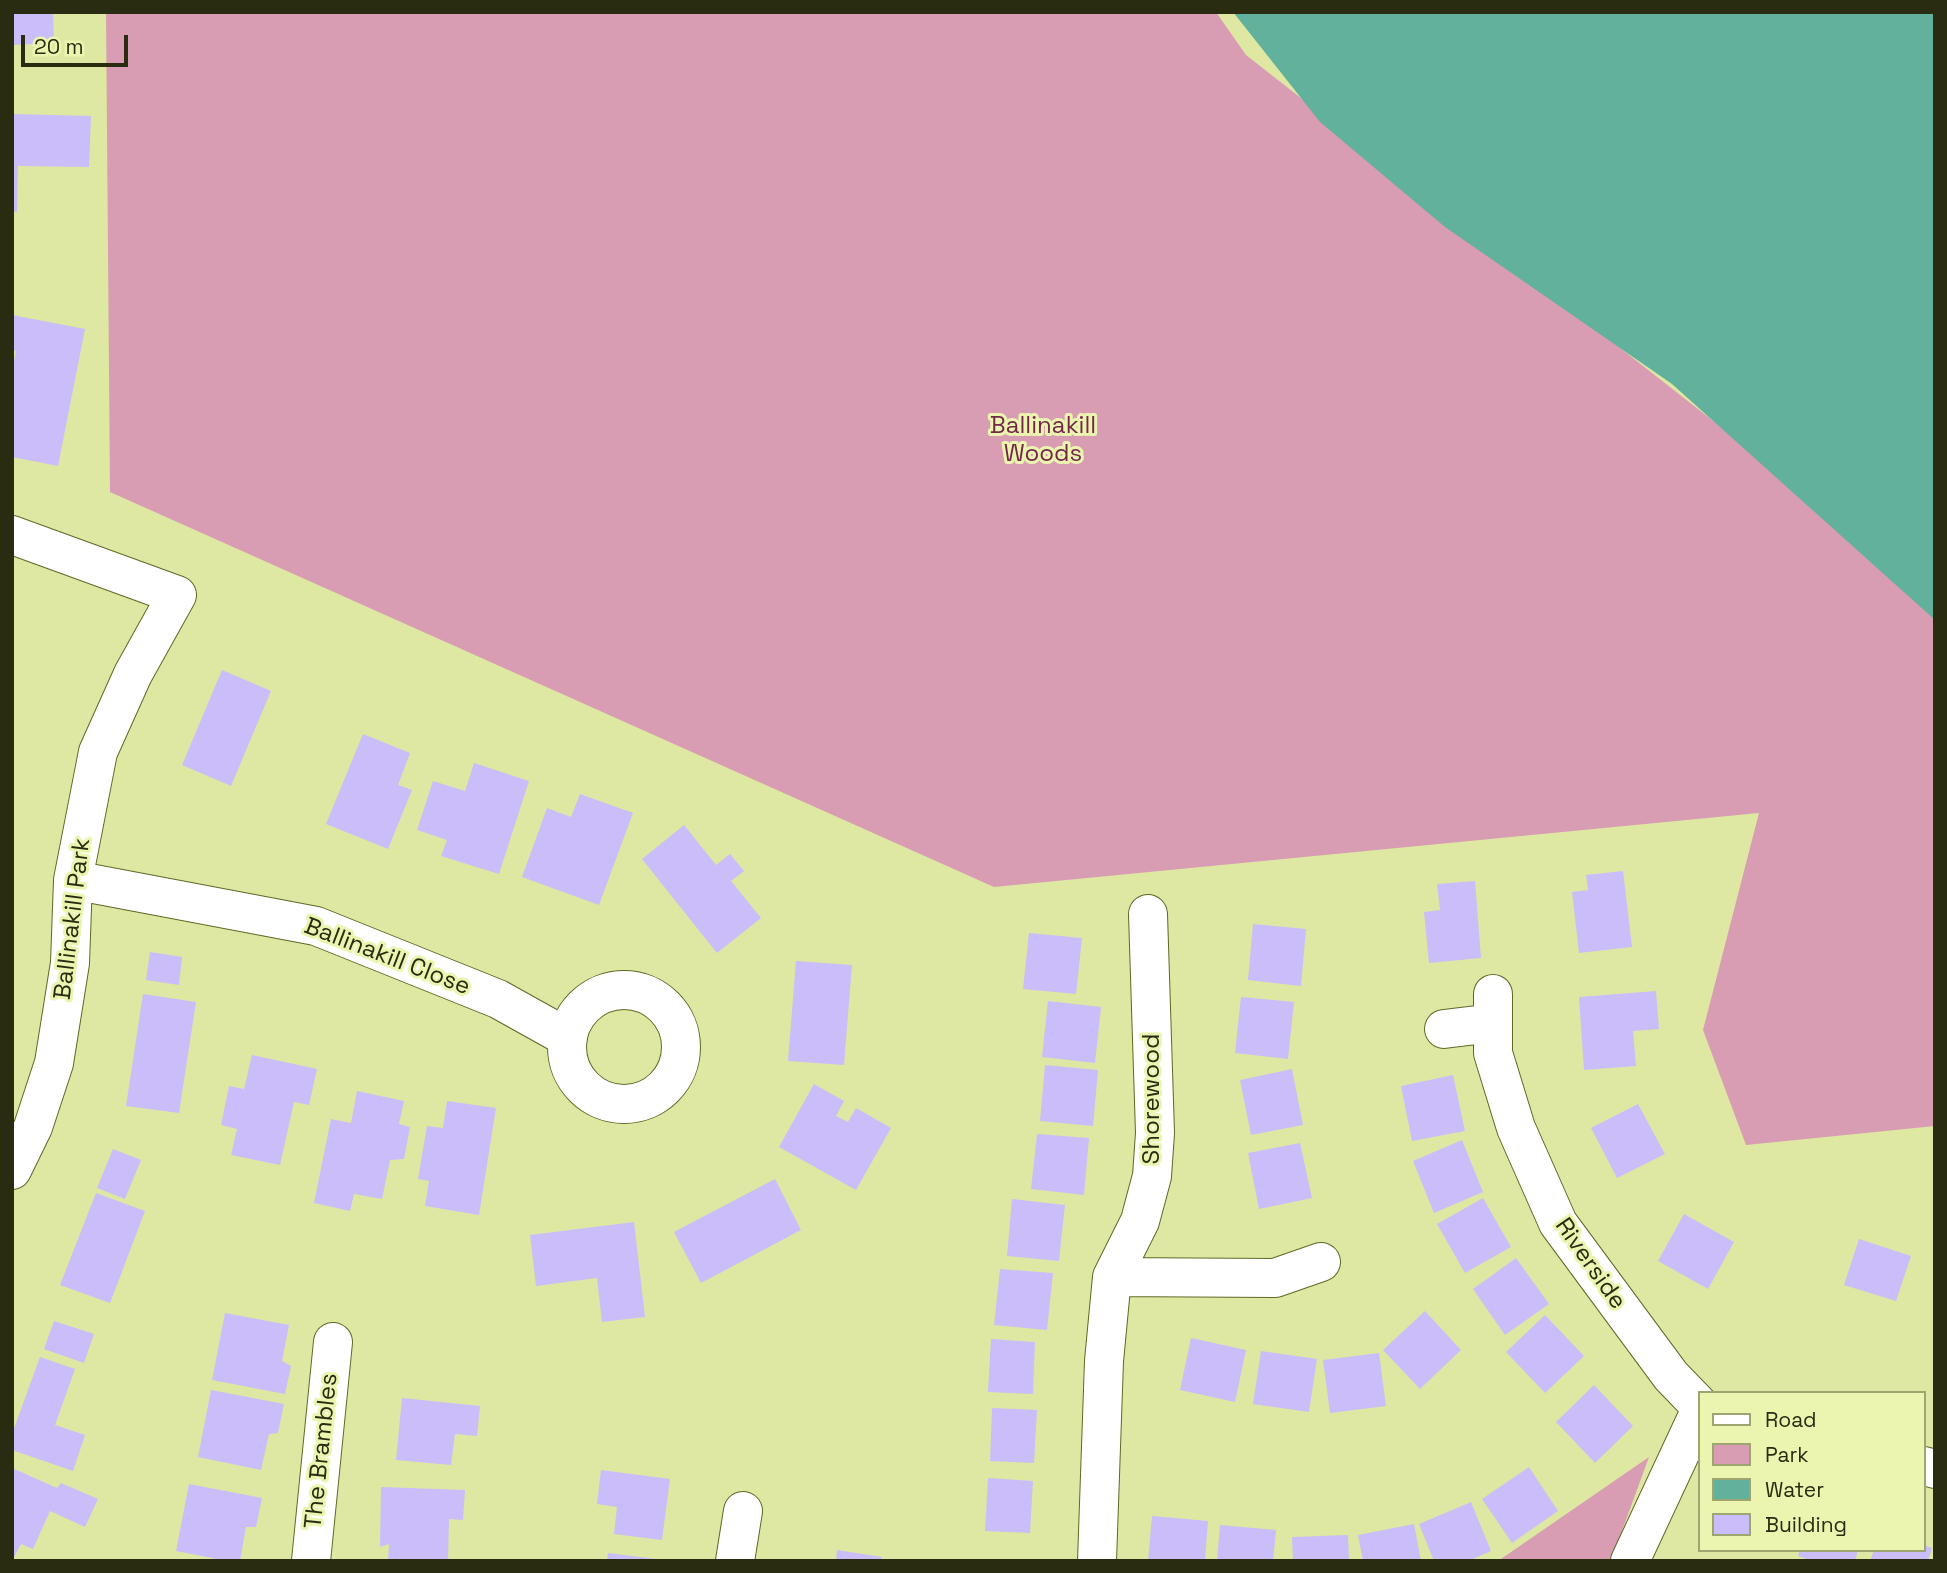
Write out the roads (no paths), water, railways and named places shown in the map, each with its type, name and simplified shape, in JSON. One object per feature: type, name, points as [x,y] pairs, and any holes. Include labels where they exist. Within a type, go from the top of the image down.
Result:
[{"type":"street","name":"Ballinakill Park","points":[[12,535],[177,595],[132,674],[98,752],[73,880],[70,963],[54,1063],[23,1123],[12,1170]]},
{"type":"street","name":"Ballinakill Close","points":[[73,880],[316,926],[498,999],[568,1038]]},
{"type":"street","name":"Shorewood","points":[[1097,1561],[1104,1361],[1112,1278],[1140,1221],[1152,1176],[1155,1132],[1148,914]]},
{"type":"street","name":"Riverside","points":[[1444,1029],[1493,1008],[1493,1053],[1516,1128],[1558,1223],[1671,1376],[1699,1408]]},
{"type":"street","points":[[1112,1278],[1275,1278],[1321,1262]]},
{"type":"street","name":"The Brambles","points":[[311,1561],[333,1342]]},
{"type":"street","points":[[1630,1561],[1699,1411]]},
{"type":"street","points":[[736,1561],[743,1511]]},
{"type":"water","points":[[1233,12],[1935,12],[1935,620],[1672,384],[1445,227],[1320,122]]},
{"type":"park label","name":"Ballinakill Woods","points":[[1043,440]]}]
